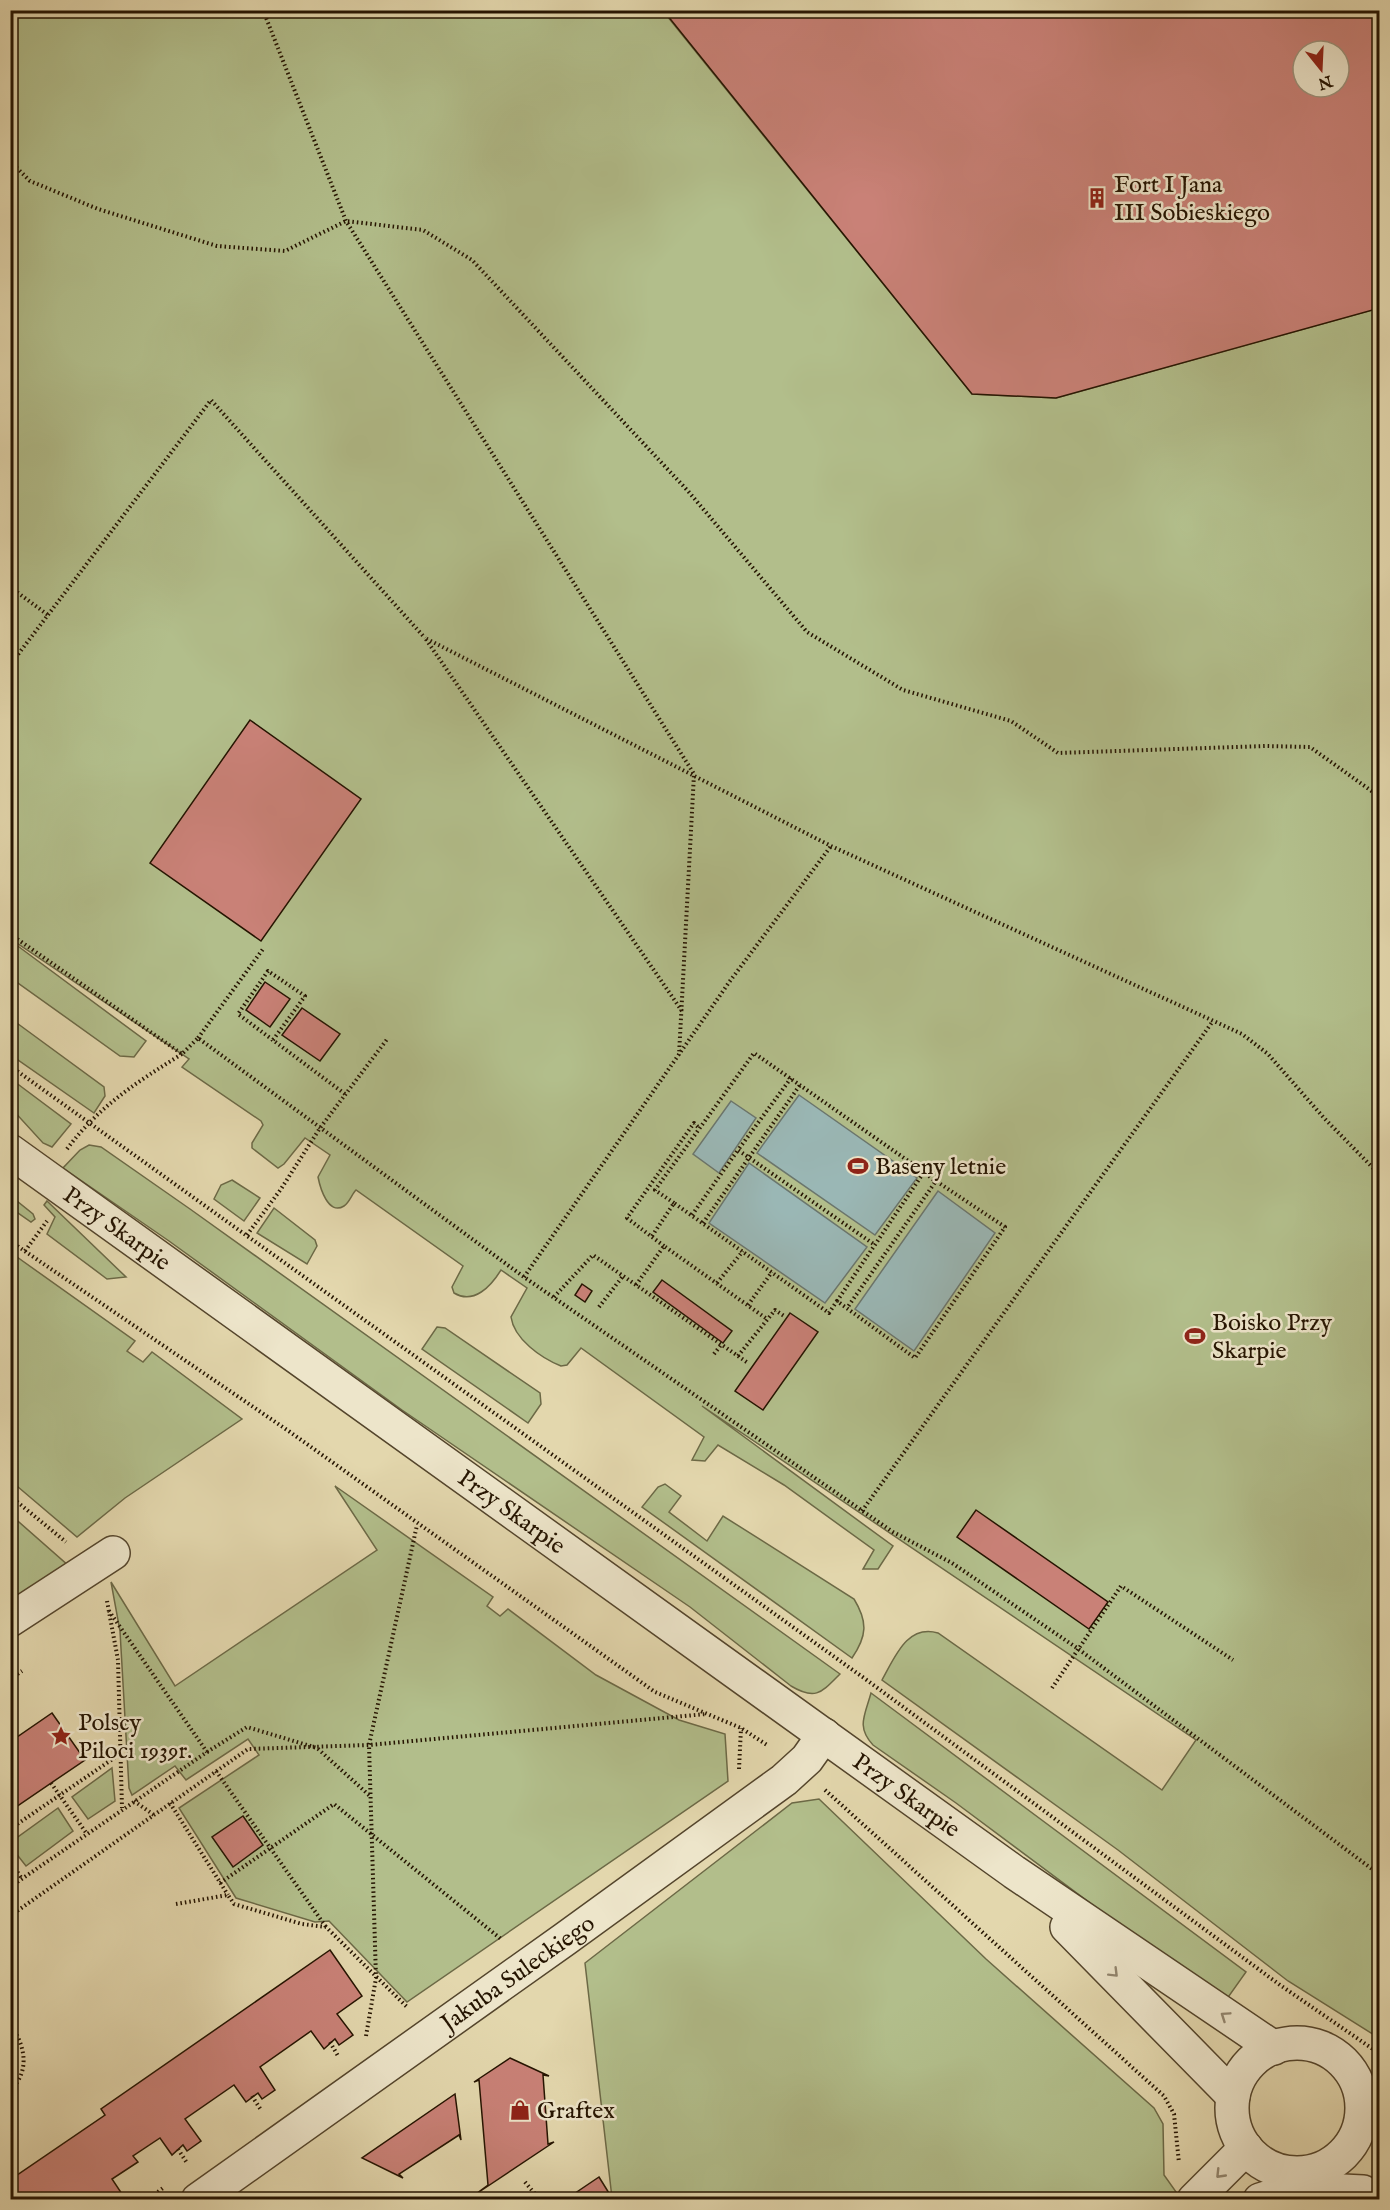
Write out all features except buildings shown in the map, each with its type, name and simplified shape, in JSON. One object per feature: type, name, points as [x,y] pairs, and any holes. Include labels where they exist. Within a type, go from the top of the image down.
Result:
[{"type":"street","name":"Przy Skarpie","points":[[10,1151],[1014,1872],[1274,2048]]},
{"type":"street","points":[[10,1620],[101,1561]]},
{"type":"street","name":"Jakuba Suleckiego","points":[[194,2184],[565,1940],[797,1770],[824,1736]]},
{"type":"street","name":"Przy Skarpie","points":[[1014,1872],[1233,2097]]},
{"type":"street","points":[[1290,2044],[1307,2044],[1323,2049],[1338,2058],[1350,2070],[1358,2085],[1371,2126],[1329,2165],[1303,2174],[1276,2170],[1254,2157],[1246,2148],[1234,2123],[1233,2097],[1238,2081],[1247,2067],[1259,2056],[1274,2048],[1290,2044]]},
{"type":"street","points":[[1194,2199],[1246,2148]]},
{"type":"street","points":[[1329,2165],[1368,2196]]},
{"type":"street","points":[[1248,2199],[1276,2170]]},
{"type":"street","points":[[1260,2199],[1276,2194],[1331,2190],[1368,2196]]},
{"type":"path","points":[[263,10],[346,221],[694,774],[679,1055]]},
{"type":"path","points":[[10,161],[30,181],[69,197],[217,246],[285,251],[346,221],[423,230],[472,260],[688,490],[807,632],[903,690],[1011,721],[1058,753],[1266,746],[1310,747],[1380,797]]},
{"type":"path","points":[[10,665],[211,400],[426,638],[682,1011]]},
{"type":"path","points":[[10,587],[48,615]]},
{"type":"path","points":[[426,638],[831,846],[1242,1034],[1268,1054],[1324,1118],[1380,1175]]},
{"type":"path","points":[[525,1277],[730,981],[831,846]]},
{"type":"path","points":[[10,934],[182,1054]]},
{"type":"path","points":[[46,1176],[87,1121],[134,1084],[182,1054],[198,1038],[263,949]]},
{"type":"path","points":[[273,1040],[305,996],[268,971],[238,1014],[345,1094]]},
{"type":"path","points":[[862,1511],[1213,1020]]},
{"type":"path","points":[[198,1038],[525,1277],[862,1511],[893,1532],[952,1563],[1077,1648],[1380,1875]]},
{"type":"path","points":[[247,1235],[281,1189],[320,1128],[388,1038]]},
{"type":"path","points":[[837,1301],[915,1358],[1005,1227],[754,1053],[655,1190],[829,1313],[837,1301],[875,1245],[924,1172]]},
{"type":"path","points":[[10,1066],[864,1678],[1280,1985],[1380,2054]]},
{"type":"path","points":[[692,1215],[790,1078]]},
{"type":"path","points":[[703,1223],[800,1085]]},
{"type":"path","points":[[700,1128],[694,1123],[627,1218],[767,1319]]},
{"type":"path","points":[[738,1150],[875,1245]]},
{"type":"path","points":[[847,1308],[936,1181]]},
{"type":"path","points":[[652,1236],[674,1203]]},
{"type":"path","points":[[25,1251],[47,1222],[45,1215]]},
{"type":"path","points":[[10,1241],[290,1432],[417,1525],[655,1692],[741,1728],[816,1782],[1164,2096],[1174,2114],[1178,2138],[1177,2151]]},
{"type":"path","points":[[636,1285],[664,1246]]},
{"type":"path","points":[[717,1283],[742,1251]]},
{"type":"path","points":[[554,1297],[593,1255],[748,1363]]},
{"type":"path","points":[[748,1305],[772,1272]]},
{"type":"path","points":[[599,1307],[623,1276]]},
{"type":"path","points":[[738,1356],[775,1310],[784,1316]]},
{"type":"path","points":[[714,1354],[721,1345]]},
{"type":"path","points":[[10,1496],[71,1546],[101,1561],[118,1660],[122,1809]]},
{"type":"path","points":[[365,2046],[376,1978],[369,1745],[417,1525]]},
{"type":"path","points":[[1052,1688],[1121,1586],[1233,1660]]},
{"type":"path","points":[[109,1611],[207,1752]]},
{"type":"path","points":[[10,1679],[22,1671]]},
{"type":"path","points":[[10,1916],[248,1749],[369,1745],[706,1714]]},
{"type":"path","points":[[10,1887],[122,1809],[247,1727],[317,1748],[370,1796]]},
{"type":"path","points":[[10,1829],[120,1754]]},
{"type":"path","points":[[216,1771],[326,1927],[412,2012]]},
{"type":"path","points":[[51,1783],[87,1834]]},
{"type":"path","points":[[134,1801],[154,1815]]},
{"type":"path","points":[[170,1803],[234,1904],[302,1924],[326,1927]]},
{"type":"path","points":[[220,1883],[334,1804],[508,1944]]},
{"type":"path","points":[[10,1861],[22,1879]]},
{"type":"path","points":[[176,1904],[228,1896]]},
{"type":"path","points":[[10,2023],[21,2039],[24,2056],[21,2078],[10,2091]]},
{"type":"path","points":[[330,2042],[341,2062]]},
{"type":"path","points":[[252,2096],[265,2116]]},
{"type":"path","points":[[178,2149],[194,2184]]},
{"type":"path","points":[[525,2182],[540,2199]]},
{"type":"green space","points":[[11,11],[663,11],[972,394],[1056,398],[1379,308],[1379,2038],[1288,1981],[1118,1850],[882,1680],[903,1644],[910,1638],[927,1631],[938,1633],[1162,1790],[1196,1740],[702,1406],[893,1546],[878,1569],[863,1569],[874,1550],[784,1485],[718,1445],[705,1461],[692,1460],[704,1437],[581,1348],[567,1365],[561,1366],[537,1353],[523,1340],[517,1333],[511,1317],[527,1288],[501,1270],[487,1287],[475,1295],[468,1297],[454,1293],[452,1287],[463,1266],[356,1190],[344,1206],[338,1208],[329,1204],[318,1177],[330,1155],[305,1138],[278,1168],[252,1148],[252,1143],[263,1125],[261,1121],[182,1067],[189,1059],[11,939]]},
{"type":"green space","points":[[11,941],[146,1041],[134,1057],[120,1056],[11,978]]},
{"type":"green space","points":[[10,1018],[104,1087],[105,1096],[94,1113],[11,1055]]},
{"type":"green space","points":[[11,1079],[71,1124],[52,1147],[43,1143],[11,1108]]},
{"type":"green space","points":[[89,1145],[101,1147],[190,1209],[840,1674],[823,1690],[813,1694],[791,1686],[690,1607],[402,1410],[169,1241],[63,1168],[80,1150]]},
{"type":"green space","points":[[11,1177],[17,1183],[12,1197],[33,1214],[35,1219],[31,1222],[11,1208]]},
{"type":"green space","points":[[232,1180],[260,1198],[244,1221],[214,1199],[221,1185]]},
{"type":"green space","points":[[47,1201],[126,1277],[107,1279],[47,1234],[55,1217],[44,1205]]},
{"type":"green space","points":[[274,1208],[315,1240],[317,1246],[307,1264],[257,1233]]},
{"type":"green space","points":[[10,1252],[135,1341],[127,1351],[143,1362],[152,1352],[242,1419],[125,1498],[77,1537],[11,1481]]},
{"type":"green space","points":[[437,1327],[445,1328],[540,1393],[541,1404],[528,1423],[422,1349]]},
{"type":"green space","points":[[665,1484],[681,1496],[669,1512],[707,1541],[723,1516],[854,1599],[862,1615],[864,1629],[861,1643],[852,1658],[642,1507],[658,1487]]},
{"type":"green space","points":[[335,1486],[493,1597],[487,1606],[500,1616],[508,1609],[596,1675],[679,1720],[725,1734],[728,1781],[407,2002],[329,1921],[315,1922],[236,1898],[179,1808],[259,1755],[248,1739],[186,1780],[175,1766],[132,1795],[129,1788],[120,1631],[111,1582],[175,1686],[377,1550]]},
{"type":"green space","points":[[11,1515],[70,1567],[11,1606]]},
{"type":"green space","points":[[871,1693],[1246,1972],[1224,2003],[956,1803],[873,1745],[863,1726]]},
{"type":"green space","points":[[112,1768],[115,1801],[88,1819],[72,1797]]},
{"type":"green space","points":[[819,1799],[986,1959],[1154,2108],[1163,2124],[1164,2175],[1179,2196],[1174,2200],[610,2199],[612,2198],[585,1963],[792,1803]]},
{"type":"green space","points":[[58,1808],[73,1831],[26,1866],[11,1847],[11,1842]]},
{"type":"water","points":[[799,1095],[917,1178],[875,1235],[757,1153]]},
{"type":"water","points":[[731,1101],[756,1118],[719,1173],[693,1154]]},
{"type":"water","points":[[749,1163],[867,1247],[825,1303],[709,1223]]},
{"type":"water","points":[[938,1191],[995,1233],[914,1351],[855,1309]]},
{"type":"place","name":"Fort I Jana III Sobieskiego","points":[[1097,198]]},
{"type":"place","name":"Baseny letnie","points":[[858,1166]]},
{"type":"place","name":"Boisko Przy Skarpie","points":[[1195,1336]]},
{"type":"place","name":"Polscy Piloci 1939r.","points":[[61,1736]]},
{"type":"place","name":"Graftex","points":[[520,2110]]}]
